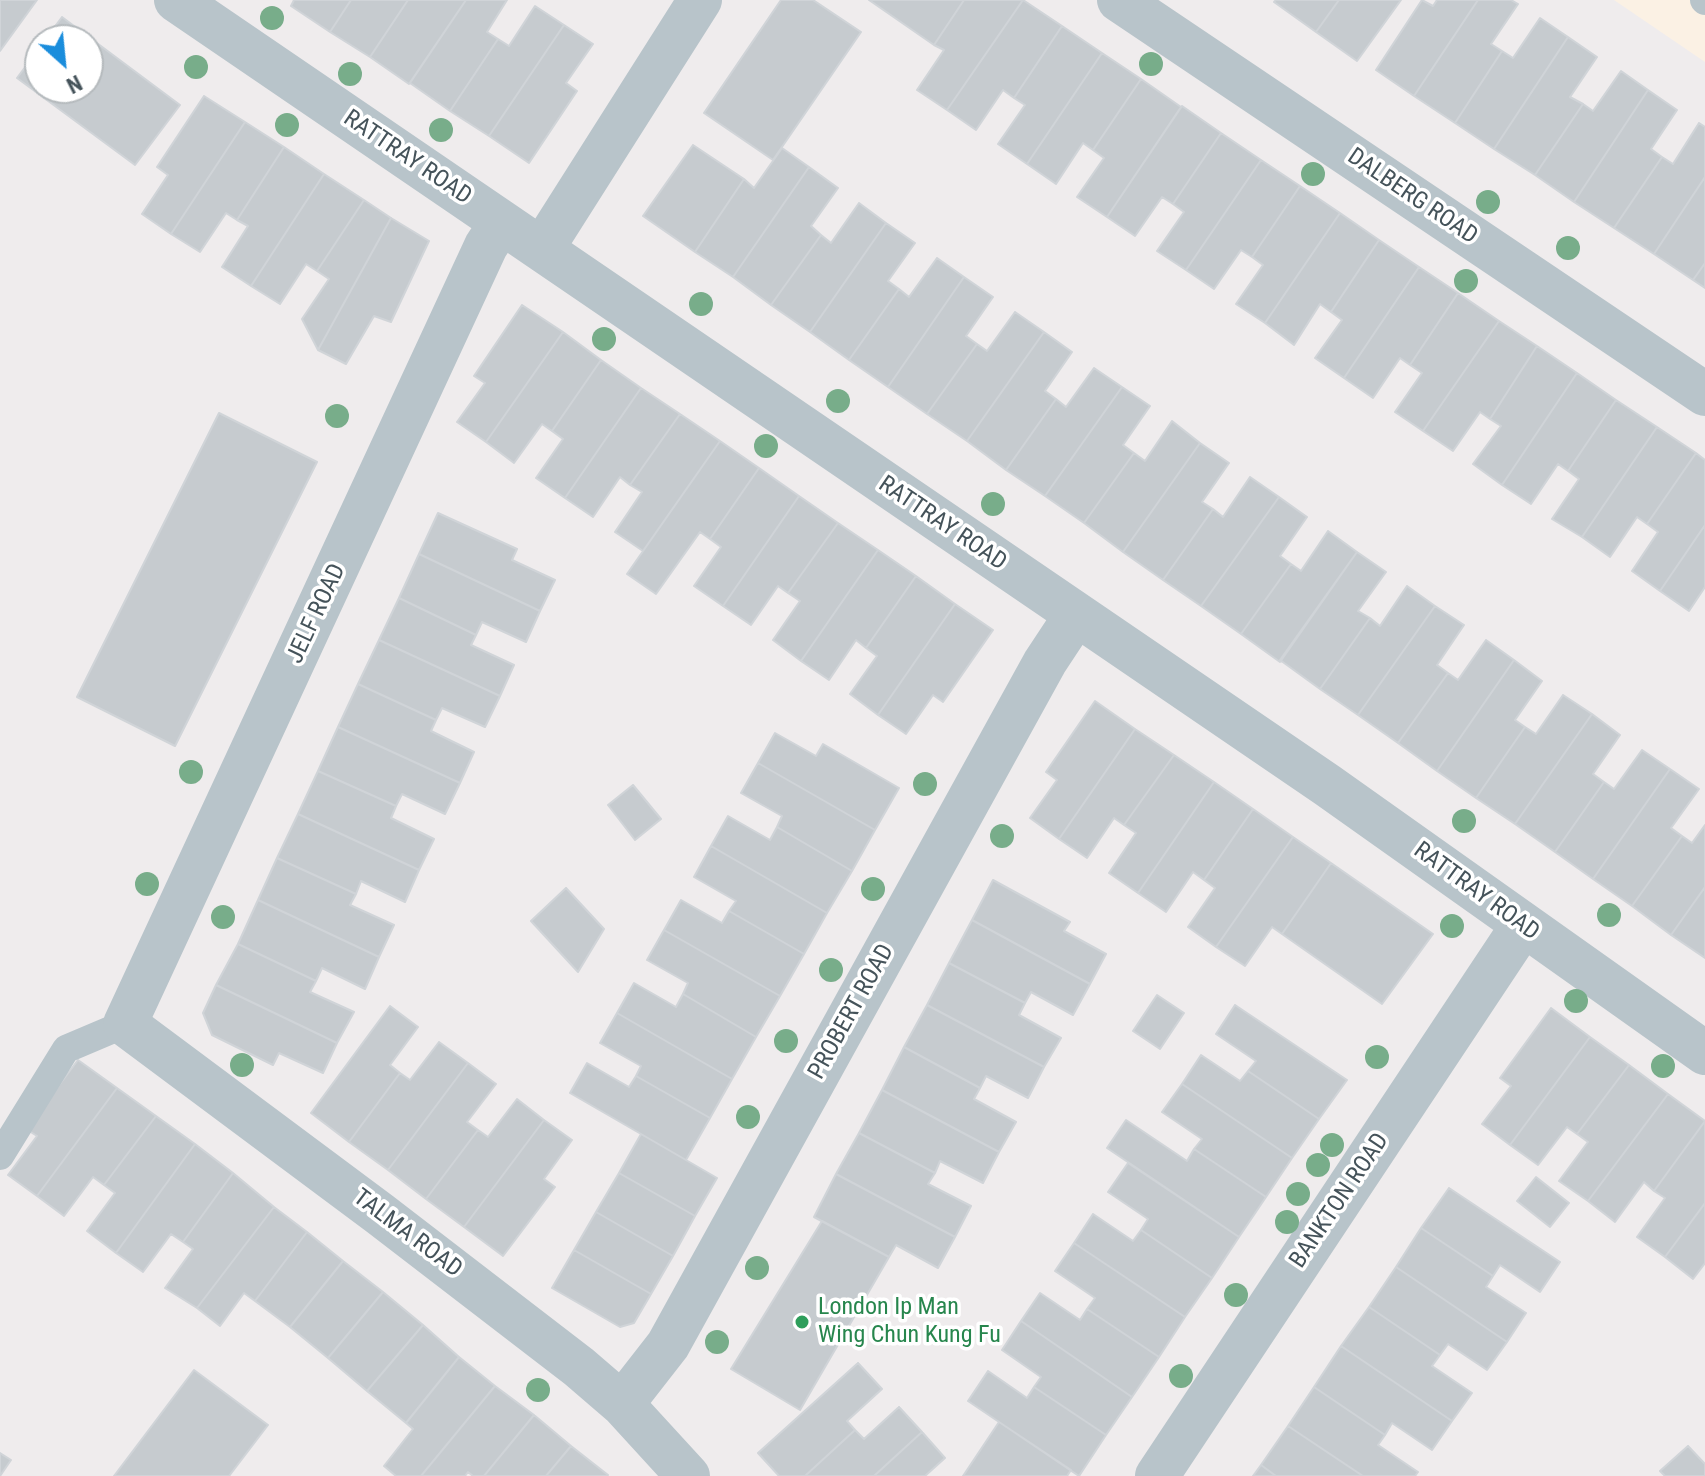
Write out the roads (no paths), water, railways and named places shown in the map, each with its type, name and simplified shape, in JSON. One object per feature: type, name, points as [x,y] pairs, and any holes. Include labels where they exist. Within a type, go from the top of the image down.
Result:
[{"type":"street","name":"RATTRAY ROAD","points":[[176,0],[1327,785],[1705,1053]]},
{"type":"street","points":[[542,249],[700,0]]},
{"type":"street","name":"DALBERG ROAD","points":[[1119,0],[1705,394]]},
{"type":"street","name":"JELF ROAD","points":[[129,1014],[268,721],[486,246],[501,223]]},
{"type":"street","name":"PROBERT ROAD","points":[[622,1404],[668,1345],[1045,662],[1076,615]]},
{"type":"street","name":"BANKTON ROAD","points":[[1157,1476],[1523,925]]},
{"type":"street","name":"TALMA ROAD","points":[[129,1014],[579,1367],[622,1404],[688,1476]]},
{"type":"lane","points":[[0,1156],[66,1049],[129,1014]]},
{"type":"place","name":"London Ip Man Wing Chun Kung Fu","points":[[802,1322]]}]
